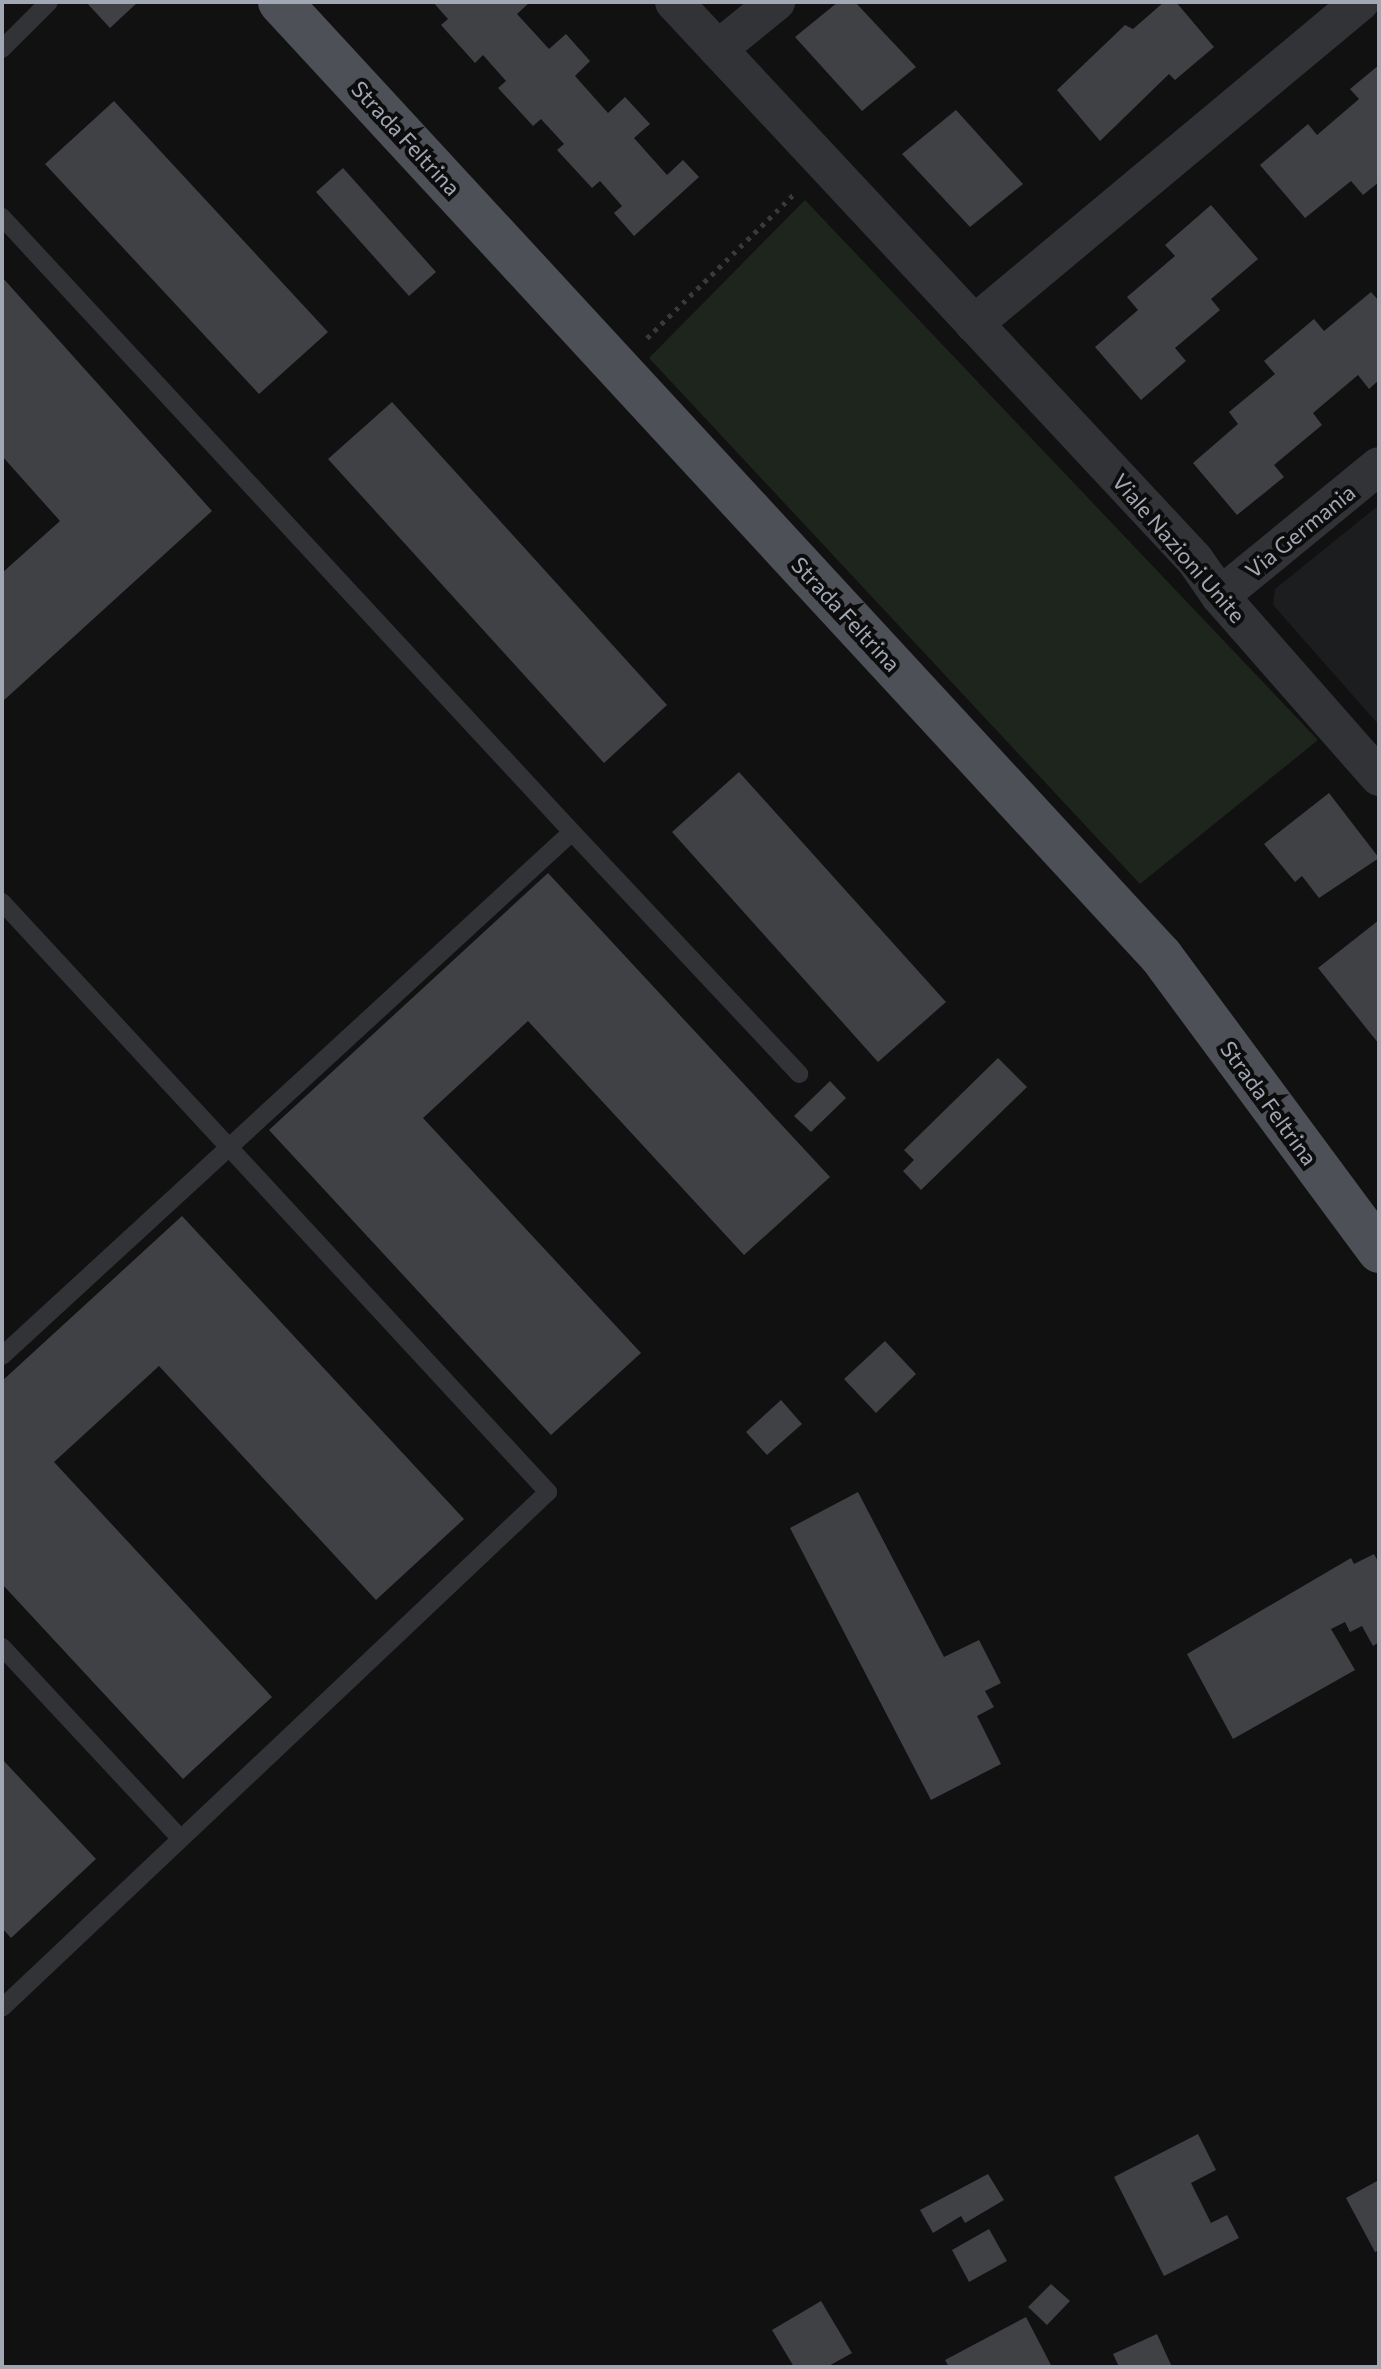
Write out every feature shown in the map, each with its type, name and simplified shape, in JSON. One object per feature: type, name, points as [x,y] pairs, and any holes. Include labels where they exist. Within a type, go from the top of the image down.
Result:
[{"type":"main road","name":"Strada Feltrina","points":[[280,2],[1161,956],[1379,1251]]},
{"type":"street","name":"Viale Nazioni Unite","points":[[674,2],[1195,560],[1220,596],[1379,777]]},
{"type":"street","points":[[718,49],[776,2]]},
{"type":"street","points":[[974,324],[1360,2]]},
{"type":"street","name":"Via Germania","points":[[1220,596],[1379,466]]},
{"type":"lane","points":[[2,49],[49,2]]},
{"type":"lane","points":[[2,217],[799,1074]]},
{"type":"lane","points":[[2,1356],[572,832]]},
{"type":"lane","points":[[2,902],[548,1492],[2,2008]]},
{"type":"lane","points":[[2,1647],[181,1839]]},
{"type":"path","points":[[618,367],[825,164]]},
{"type":"shaded area","points":[[805,200],[1318,740],[1140,884],[649,358]]},
{"type":"shaded area","points":[[1379,505],[1379,725],[1273,605],[1275,589]]},
{"type":"building","points":[[86,2],[138,2],[110,28]]},
{"type":"building","points":[[433,2],[530,2],[517,14],[549,49],[566,34],[590,61],[575,76],[608,113],[625,97],[650,124],[634,138],[667,175],[683,160],[699,177],[634,236],[614,213],[622,206],[600,181],[592,188],[557,150],[564,144],[541,119],[533,126],[498,88],[506,81],[483,55],[475,63],[441,25],[448,19]]},
{"type":"building","points":[[838,2],[855,2],[916,67],[862,111],[795,37]]},
{"type":"building","points":[[1164,2],[1176,2],[1214,47],[1175,80],[1169,74],[1100,141],[1057,90],[1125,25],[1133,29]]},
{"type":"building","points":[[1379,65],[1379,182],[1363,195],[1351,181],[1305,218],[1260,165],[1308,124],[1317,135],[1359,99],[1350,89]]},
{"type":"building","points":[[114,101],[328,332],[259,394],[45,164]]},
{"type":"building","points":[[956,110],[1023,184],[970,227],[902,154]]},
{"type":"building","points":[[343,168],[436,272],[409,296],[316,192]]},
{"type":"building","points":[[1211,205],[1258,259],[1211,299],[1220,310],[1175,348],[1186,361],[1141,400],[1095,347],[1138,310],[1127,297],[1175,256],[1165,245]]},
{"type":"building","points":[[2,277],[212,511],[2,702],[2,573],[60,521],[2,456]]},
{"type":"building","points":[[1371,292],[1379,301],[1379,380],[1369,389],[1358,375],[1313,413],[1322,425],[1274,465],[1284,477],[1237,515],[1193,463],[1238,424],[1229,412],[1275,374],[1264,361],[1314,319],[1324,331]]},
{"type":"building","points":[[392,402],[667,705],[604,763],[328,459]]},
{"type":"building","points":[[739,772],[946,1002],[878,1062],[672,832]]},
{"type":"building","points":[[1329,793],[1379,858],[1319,898],[1302,876],[1295,882],[1264,844]]},
{"type":"building","points":[[548,873],[830,1177],[744,1255],[528,1021],[423,1118],[641,1353],[551,1435],[269,1130]]},
{"type":"building","points":[[1379,920],[1379,1044],[1318,968]]},
{"type":"building","points":[[998,1058],[1027,1087],[921,1190],[903,1171],[914,1160],[904,1150]]},
{"type":"building","points":[[830,1081],[846,1098],[811,1132],[794,1116]]},
{"type":"building","points":[[182,1216],[464,1519],[376,1600],[159,1366],[54,1462],[272,1697],[183,1779],[2,1584],[2,1381]]},
{"type":"building","points":[[885,1341],[916,1374],[876,1413],[844,1379]]},
{"type":"building","points":[[781,1400],[802,1424],[767,1455],[746,1432]]},
{"type":"building","points":[[858,1492],[944,1657],[979,1640],[1001,1683],[985,1691],[994,1707],[977,1716],[1001,1764],[931,1800],[790,1528]]},
{"type":"building","points":[[1374,1554],[1379,1563],[1379,1642],[1373,1646],[1362,1626],[1350,1632],[1345,1622],[1331,1629],[1355,1670],[1233,1739],[1187,1654],[1351,1558],[1354,1564]]},
{"type":"building","points":[[2,1759],[96,1859],[11,1938],[2,1928]]},
{"type":"building","points":[[1198,2134],[1216,2170],[1191,2183],[1211,2223],[1227,2215],[1239,2238],[1164,2276],[1114,2177]]},
{"type":"building","points":[[988,2174],[1004,2200],[965,2223],[961,2216],[933,2233],[920,2210]]},
{"type":"building","points":[[1379,2180],[1379,2250],[1375,2252],[1346,2198]]},
{"type":"building","points":[[989,2229],[1007,2261],[969,2282],[952,2250]]},
{"type":"building","points":[[1051,2284],[1070,2301],[1047,2325],[1028,2307]]},
{"type":"building","points":[[821,2301],[852,2353],[827,2367],[794,2367],[772,2330]]},
{"type":"building","points":[[1026,2317],[1052,2367],[949,2367],[945,2360]]},
{"type":"building","points":[[1157,2334],[1172,2367],[1119,2367],[1113,2354]]}]
